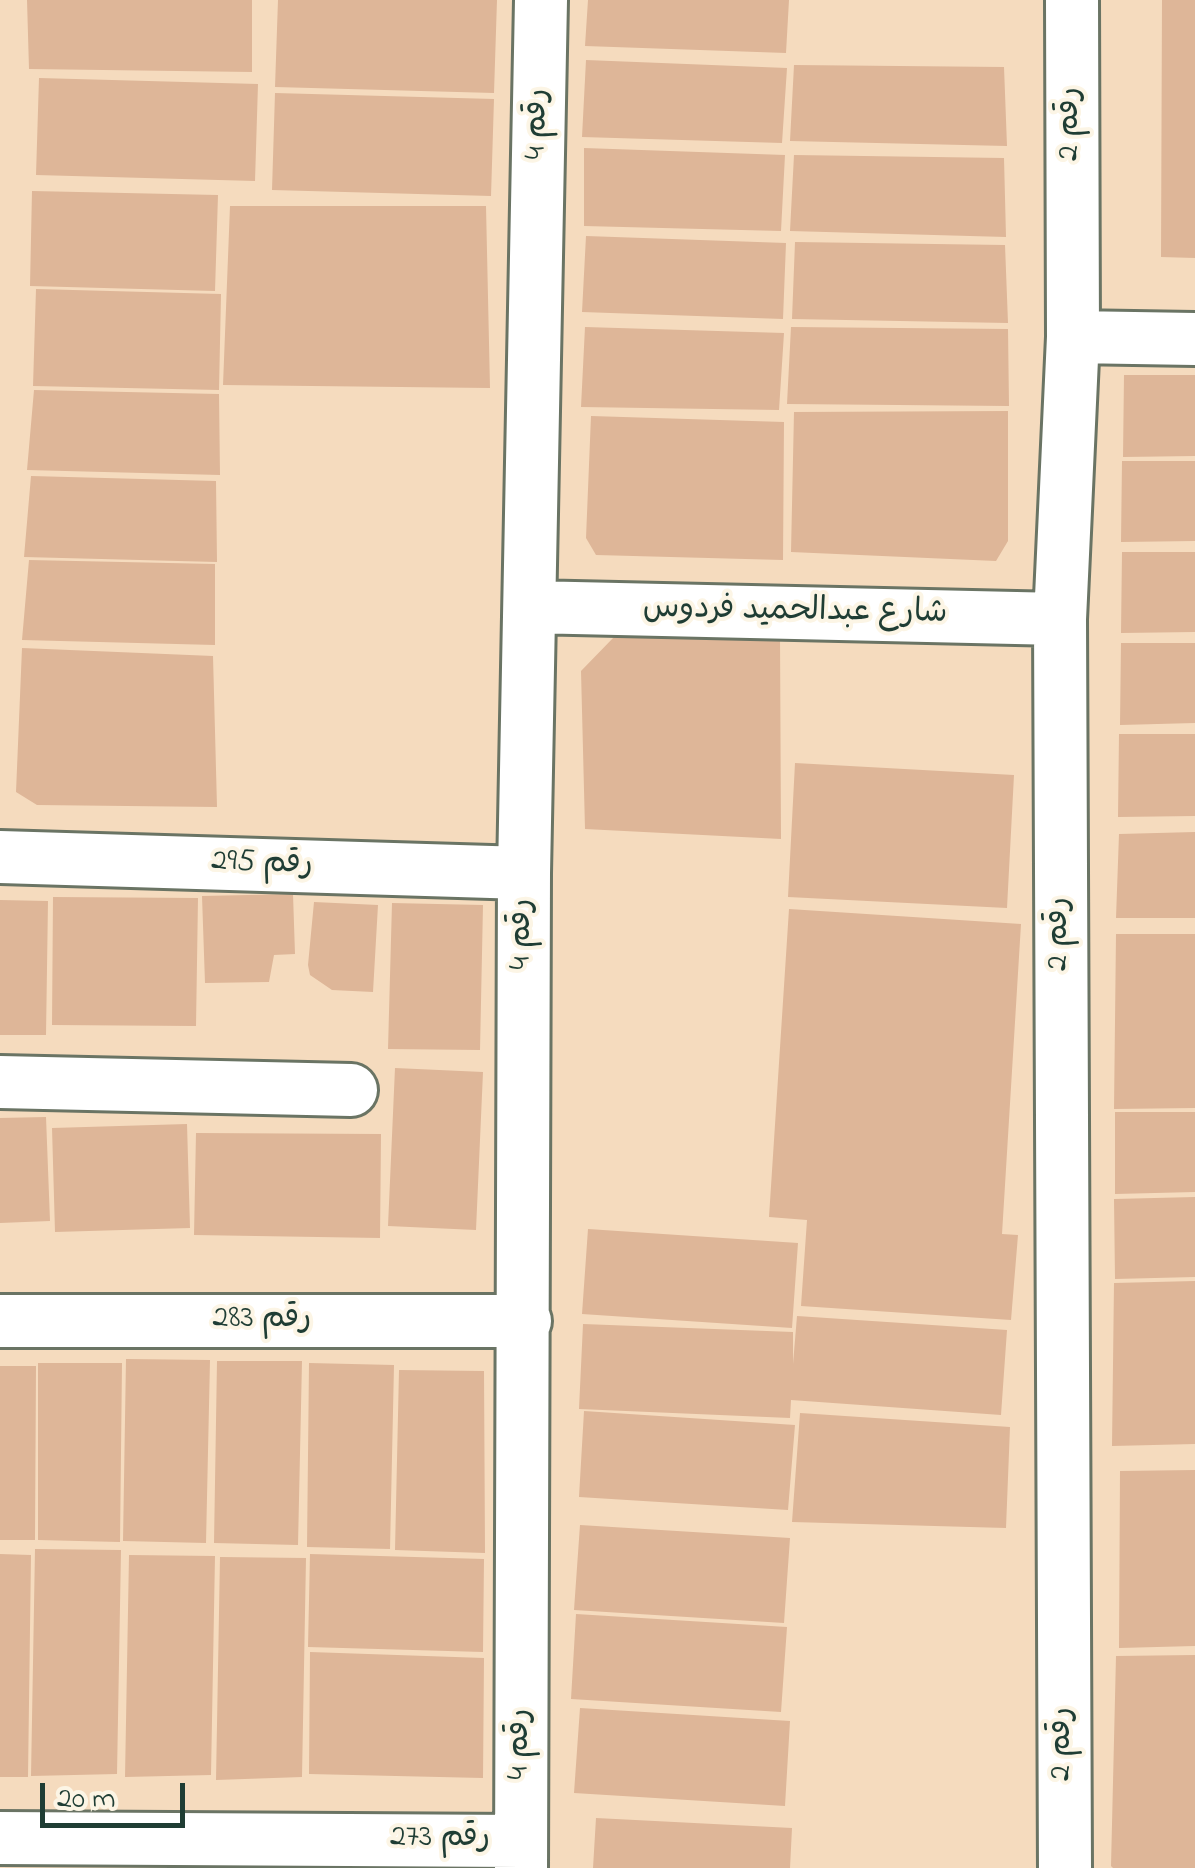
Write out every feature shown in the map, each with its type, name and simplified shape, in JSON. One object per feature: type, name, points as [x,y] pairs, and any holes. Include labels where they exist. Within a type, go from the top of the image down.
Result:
[{"type":"street","name":"رقم 4","points":[[521,1854],[524,873],[541,0]]},
{"type":"street","name":"رقم 2","points":[[1064,1868],[1060,619],[1073,337],[1072,0]]},
{"type":"street","points":[[1073,337],[1195,339]]},
{"type":"street","name":"شارع عبدالحميد فردوس","points":[[530,607],[1060,619]]},
{"type":"street","name":"رقم 295","points":[[0,857],[524,873]]},
{"type":"street","points":[[0,1082],[351,1090]]},
{"type":"street","name":"رقم 283","points":[[0,1321],[524,1321]]},
{"type":"street","name":"رقم 273","points":[[0,1838],[521,1854]]},
{"type":"building","points":[[27,0],[252,0],[252,72],[29,69]]},
{"type":"building","points":[[278,0],[497,0],[494,93],[275,87]]},
{"type":"building","points":[[588,0],[789,0],[786,53],[585,46]]},
{"type":"building","points":[[1162,0],[1195,0],[1195,258],[1161,257]]},
{"type":"building","points":[[586,60],[787,68],[782,143],[582,137]]},
{"type":"building","points":[[794,65],[1004,67],[1007,146],[790,141]]},
{"type":"building","points":[[39,78],[258,84],[255,181],[36,175]]},
{"type":"building","points":[[275,93],[494,99],[491,196],[272,190]]},
{"type":"building","points":[[584,148],[785,155],[781,231],[584,226]]},
{"type":"building","points":[[794,155],[1004,158],[1006,237],[790,231]]},
{"type":"building","points":[[32,191],[218,195],[215,291],[30,286]]},
{"type":"building","points":[[230,206],[486,206],[490,388],[223,385]]},
{"type":"building","points":[[586,236],[786,243],[783,319],[582,312]]},
{"type":"building","points":[[795,242],[1005,245],[1008,323],[792,319]]},
{"type":"building","points":[[36,289],[221,294],[219,390],[33,386]]},
{"type":"building","points":[[585,327],[784,333],[779,410],[581,407]]},
{"type":"building","points":[[791,327],[1008,329],[1009,406],[787,404]]},
{"type":"building","points":[[1124,375],[1195,375],[1195,456],[1123,457]]},
{"type":"building","points":[[34,390],[219,394],[220,475],[27,470]]},
{"type":"building","points":[[1008,411],[1008,541],[996,561],[791,552],[794,412]]},
{"type":"building","points":[[591,416],[784,422],[783,560],[596,555],[586,538]]},
{"type":"building","points":[[1122,461],[1195,461],[1195,541],[1121,542]]},
{"type":"building","points":[[31,476],[216,481],[217,562],[24,557]]},
{"type":"building","points":[[1122,552],[1195,552],[1195,632],[1121,633]]},
{"type":"building","points":[[29,560],[215,564],[215,645],[22,640]]},
{"type":"building","points":[[614,637],[780,637],[781,839],[585,829],[581,671]]},
{"type":"building","points":[[1121,643],[1195,643],[1195,723],[1120,725]]},
{"type":"building","points":[[22,648],[213,656],[217,807],[37,805],[16,792]]},
{"type":"building","points":[[1119,734],[1195,734],[1195,816],[1118,817]]},
{"type":"building","points":[[795,763],[1014,775],[1007,908],[788,897]]},
{"type":"building","points":[[1195,832],[1195,918],[1116,918],[1119,834]]},
{"type":"building","points":[[293,894],[295,954],[274,955],[269,982],[205,983],[202,896]]},
{"type":"building","points":[[53,897],[198,898],[196,1026],[52,1025]]},
{"type":"building","points":[[0,900],[48,901],[46,1035],[0,1035]]},
{"type":"building","points":[[314,902],[378,905],[373,992],[332,990],[310,975]]},
{"type":"building","points":[[392,903],[483,905],[480,1050],[388,1049]]},
{"type":"building","points":[[789,909],[1021,924],[1002,1234],[1018,1235],[1011,1320],[801,1306],[807,1220],[769,1217]]},
{"type":"building","points":[[1116,934],[1195,934],[1195,1108],[1114,1109]]},
{"type":"building","points":[[395,1068],[483,1072],[476,1230],[388,1226]]},
{"type":"building","points":[[1115,1112],[1195,1112],[1195,1192],[1115,1194]]},
{"type":"building","points":[[46,1117],[50,1221],[0,1223],[0,1118]]},
{"type":"building","points":[[187,1124],[190,1228],[55,1232],[52,1128]]},
{"type":"building","points":[[196,1133],[381,1134],[380,1238],[194,1235]]},
{"type":"building","points":[[1195,1197],[1195,1277],[1115,1279],[1114,1199]]},
{"type":"building","points":[[588,1229],[798,1243],[792,1328],[582,1314]]},
{"type":"building","points":[[1195,1281],[1195,1444],[1112,1446],[1114,1283]]},
{"type":"building","points":[[797,1316],[1007,1330],[1001,1415],[791,1400],[790,1418],[579,1409],[583,1324],[793,1332],[793,1364]]},
{"type":"building","points":[[126,1359],[210,1360],[206,1543],[123,1541]]},
{"type":"building","points":[[217,1361],[302,1361],[298,1545],[214,1543]]},
{"type":"building","points":[[38,1363],[122,1363],[120,1542],[38,1540]]},
{"type":"building","points":[[309,1363],[394,1365],[390,1549],[307,1547]]},
{"type":"building","points":[[0,1366],[36,1366],[35,1540],[0,1540]]},
{"type":"building","points":[[399,1370],[484,1371],[485,1553],[395,1550]]},
{"type":"building","points":[[584,1411],[795,1425],[788,1510],[579,1497]]},
{"type":"building","points":[[800,1413],[1010,1427],[1006,1528],[792,1522]]},
{"type":"building","points":[[1195,1470],[1195,1646],[1119,1648],[1120,1471]]},
{"type":"building","points":[[580,1525],[790,1538],[784,1623],[574,1610]]},
{"type":"building","points":[[35,1549],[121,1550],[117,1774],[31,1776]]},
{"type":"building","points":[[0,1554],[31,1555],[28,1777],[0,1777]]},
{"type":"building","points":[[310,1554],[484,1559],[483,1652],[308,1647]]},
{"type":"building","points":[[129,1555],[215,1556],[211,1775],[125,1777]]},
{"type":"building","points":[[220,1557],[306,1558],[302,1777],[216,1780]]},
{"type":"building","points":[[576,1614],[787,1627],[781,1712],[571,1699]]},
{"type":"building","points":[[310,1652],[484,1658],[483,1778],[309,1774]]},
{"type":"building","points":[[1195,1655],[1195,1868],[1113,1868],[1116,1656]]},
{"type":"building","points":[[580,1708],[790,1721],[785,1806],[574,1793]]},
{"type":"building","points":[[596,1818],[792,1828],[790,1868],[593,1868]]}]
